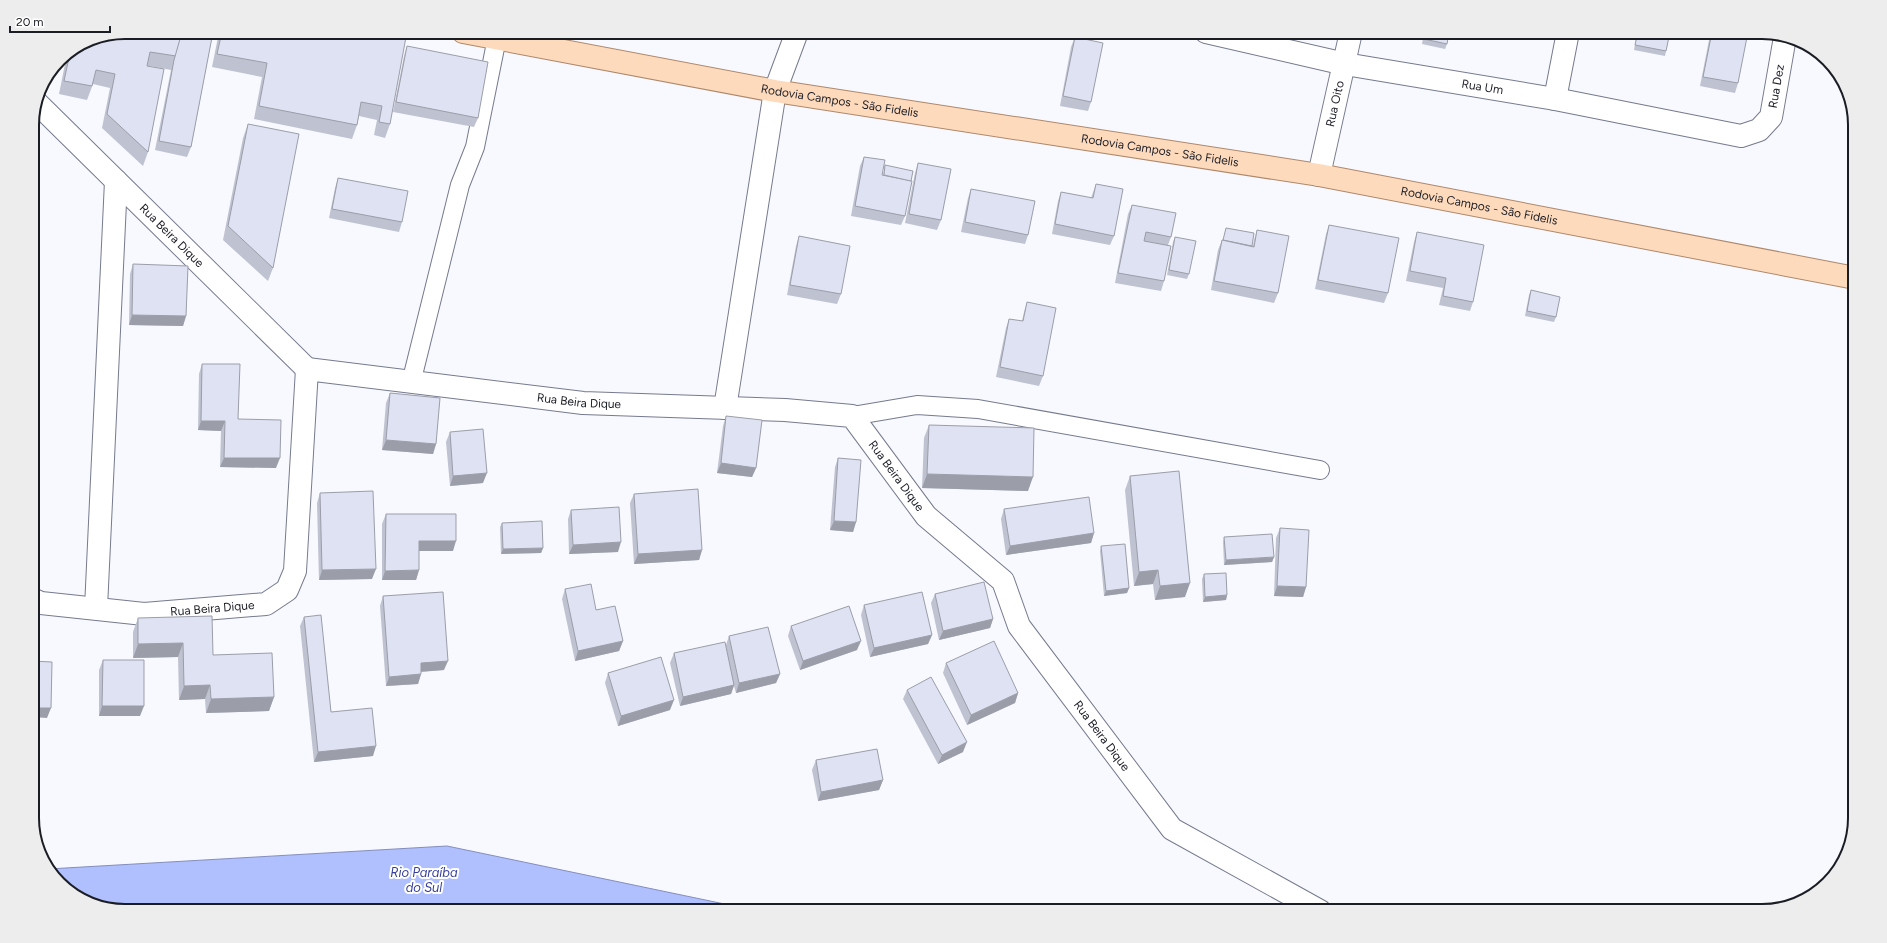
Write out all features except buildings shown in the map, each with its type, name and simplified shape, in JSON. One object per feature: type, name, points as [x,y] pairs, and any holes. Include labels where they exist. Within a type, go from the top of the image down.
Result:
[{"type":"main road","name":"Rodovia Campos - São Fidelis","points":[[502,39],[775,91],[1319,175],[1848,277]]},
{"type":"street","points":[[724,408],[775,91],[794,39]]},
{"type":"street","name":"Rua Um","points":[[1236,39],[1345,64],[1555,99],[1741,136],[1759,130]]},
{"type":"street","name":"Rua Oito","points":[[1319,175],[1350,39]]},
{"type":"street","points":[[1555,99],[1567,39]]},
{"type":"street","name":"Rua Dez","points":[[1759,130],[1771,117],[1784,42]]},
{"type":"street","name":"Rua Beira Dique","points":[[41,108],[307,369],[583,403],[785,410],[852,416],[926,516],[1003,581],[1019,626],[1172,829],[1307,904]]},
{"type":"street","points":[[96,608],[116,181]]},
{"type":"street","name":"Rua Beira Dique","points":[[39,602],[144,614],[266,604],[287,590],[295,571],[307,369]]},
{"type":"lane","points":[[411,383],[460,185],[475,147],[497,39]]},
{"type":"lane","points":[[852,416],[917,405],[978,409],[1320,470]]},
{"type":"water","name":"Rio Paraíba do Sul","points":[[447,846],[725,904],[126,904],[103,901],[87,895],[68,883],[56,869]]}]
